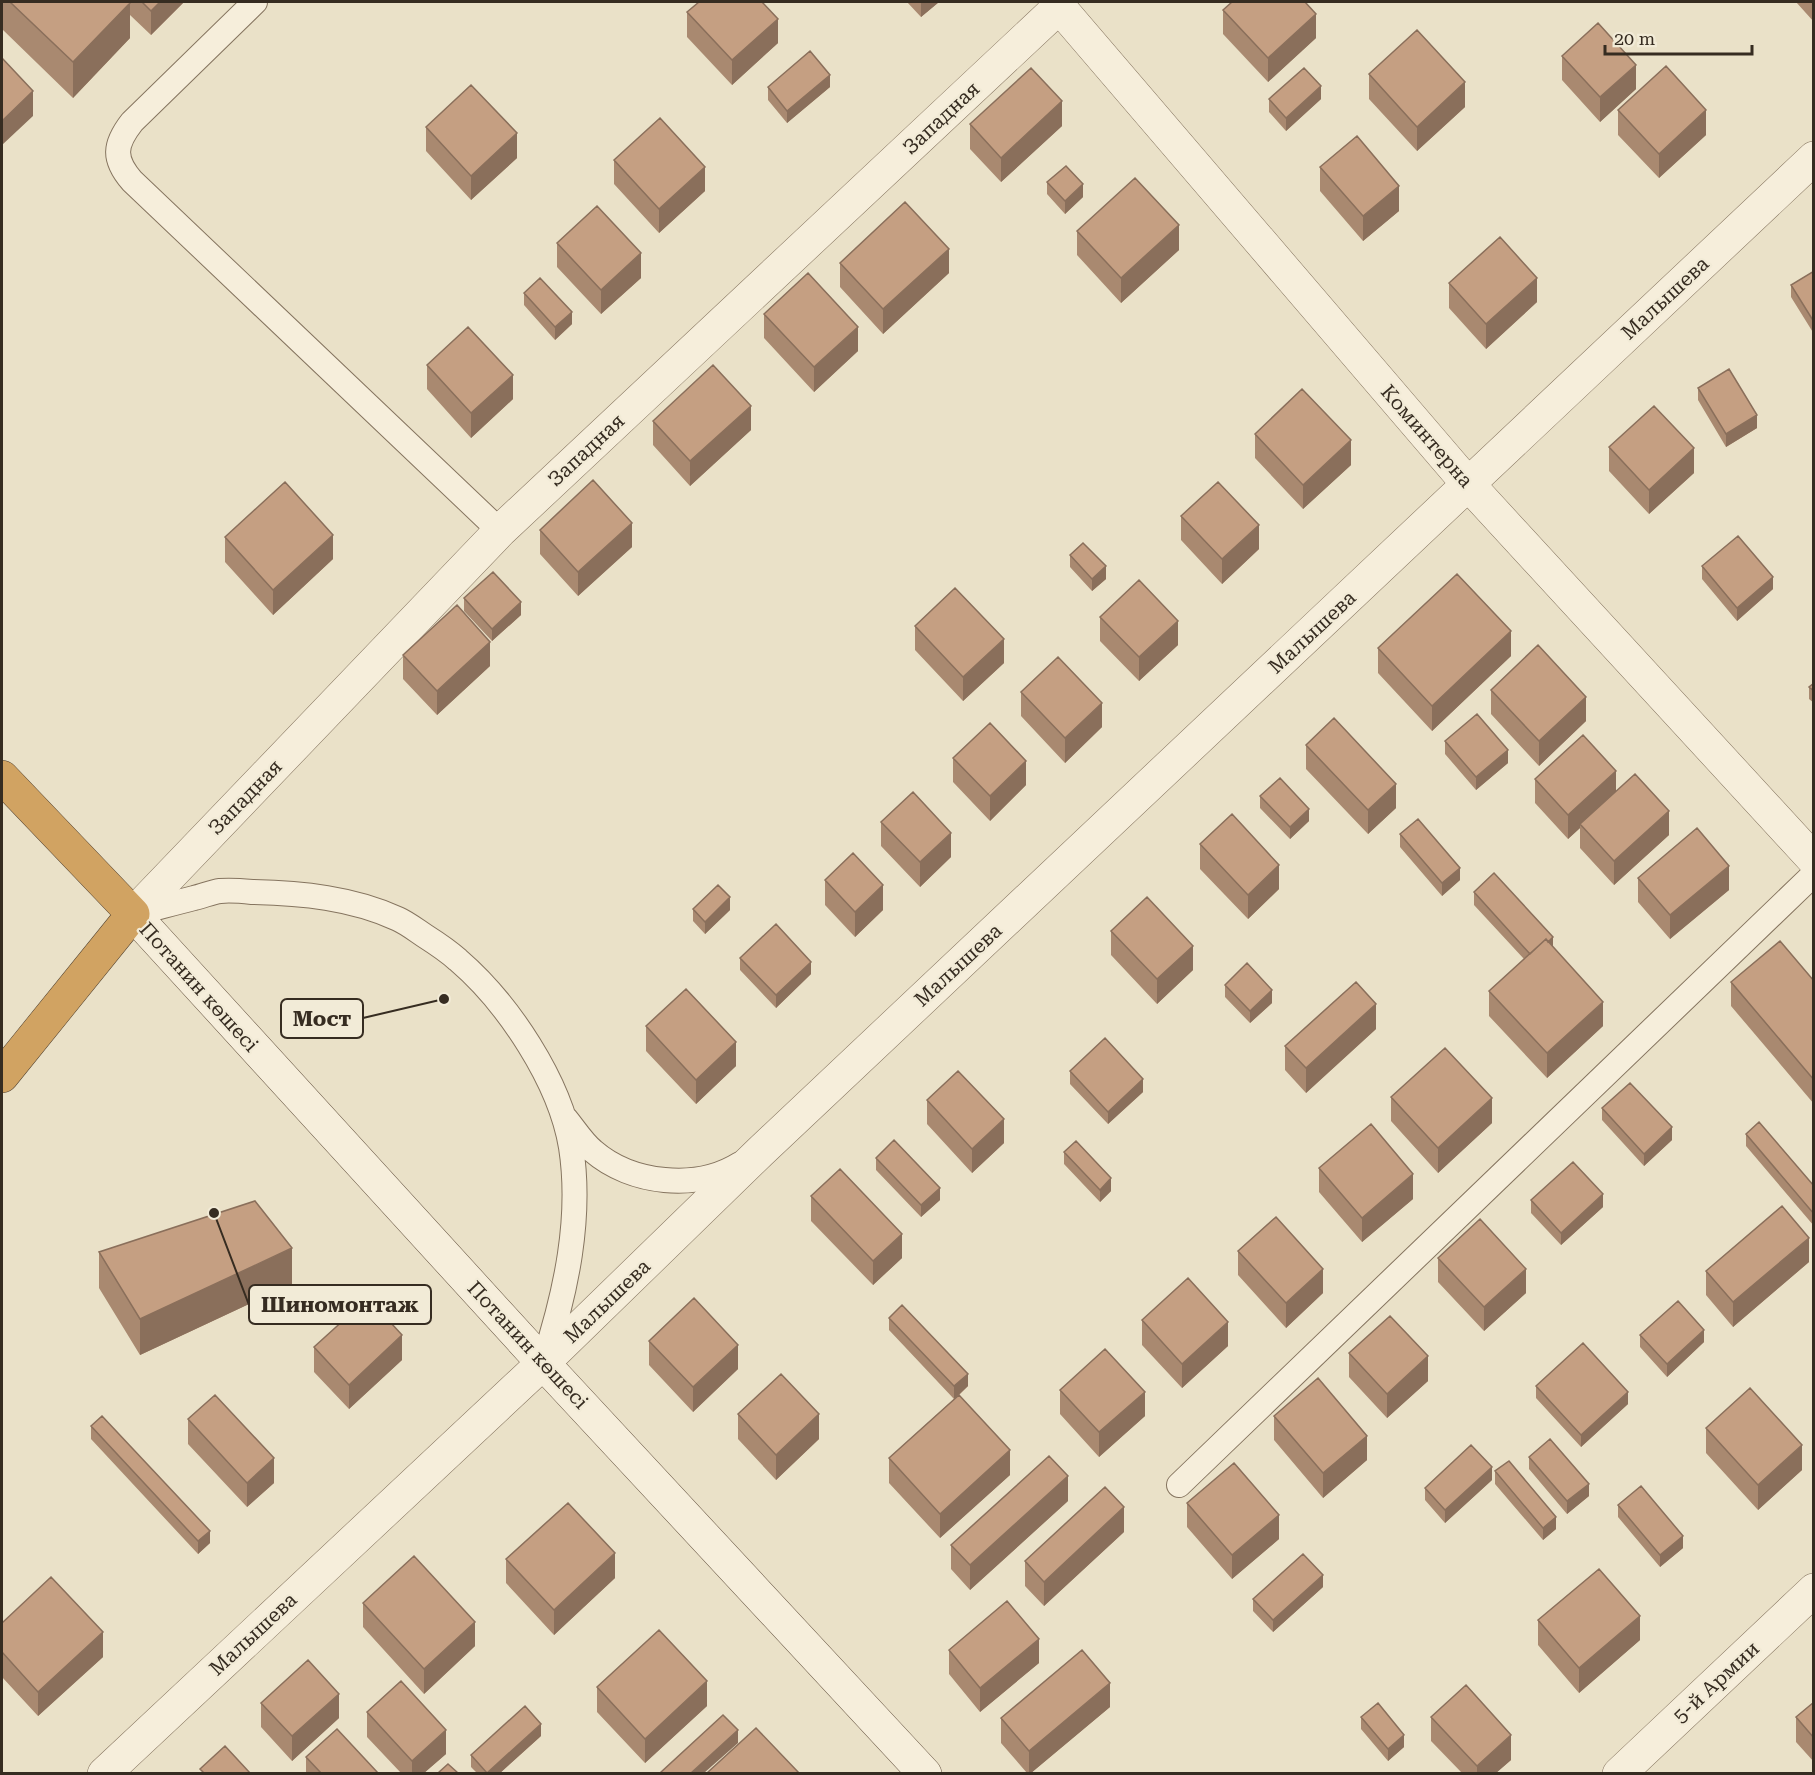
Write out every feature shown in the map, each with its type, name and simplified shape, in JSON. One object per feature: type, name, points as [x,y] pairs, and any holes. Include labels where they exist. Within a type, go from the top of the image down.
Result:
[{"type":"highway","points":[[2,777],[133,915],[2,1076]]},
{"type":"street","name":"Западная","points":[[133,915],[500,531],[1057,4]]},
{"type":"street","name":"Коминтерна","points":[[1057,4],[1468,484],[1814,860]]},
{"type":"street","name":"Малышева","points":[[105,1773],[543,1363],[760,1152],[1814,158]]},
{"type":"street","name":"Потанин көшесі","points":[[133,915],[543,1363],[925,1773]]},
{"type":"street","name":"5-й Армии","points":[[1619,1773],[1814,1590]]},
{"type":"lane","points":[[255,2],[132,122],[122,135],[118,152],[122,169],[500,531]]},
{"type":"lane","points":[[1179,1485],[1814,874]]},
{"type":"lane","points":[[133,915],[220,891],[276,892],[328,898],[366,907],[399,919],[457,959],[479,980],[520,1030],[537,1059],[562,1114],[570,1145],[575,1204],[573,1233],[565,1285],[554,1331],[543,1363]]},
{"type":"lane","points":[[562,1114],[592,1151],[622,1170],[653,1180],[704,1179],[729,1171],[760,1152]]},
{"type":"building","points":[[10,2],[129,2],[130,3],[73,62]]},
{"type":"building","points":[[142,2],[160,2],[151,11]]},
{"type":"building","points":[[699,2],[762,2],[778,19],[732,60],[687,12]]},
{"type":"building","points":[[1232,2],[1305,2],[1316,14],[1268,58],[1223,10]]},
{"type":"building","points":[[1598,23],[1636,65],[1600,97],[1562,56]]},
{"type":"building","points":[[1417,30],[1465,82],[1417,127],[1369,74]]},
{"type":"building","points":[[810,51],[830,75],[787,111],[768,87]]},
{"type":"building","points":[[2,58],[33,91],[2,121]]},
{"type":"building","points":[[1666,66],[1706,110],[1659,154],[1618,110]]},
{"type":"building","points":[[1031,68],[1062,101],[1001,158],[970,124]]},
{"type":"building","points":[[1304,68],[1321,86],[1286,118],[1269,99]]},
{"type":"building","points":[[471,85],[517,133],[471,176],[426,127]]},
{"type":"building","points":[[660,118],[705,167],[659,209],[614,160]]},
{"type":"building","points":[[1357,136],[1399,186],[1363,216],[1320,167]]},
{"type":"building","points":[[1066,166],[1083,184],[1065,201],[1047,182]]},
{"type":"building","points":[[1135,178],[1179,225],[1121,278],[1077,231]]},
{"type":"building","points":[[905,202],[949,249],[883,309],[840,263]]},
{"type":"building","points":[[597,206],[641,253],[601,290],[557,243]]},
{"type":"building","points":[[1500,237],[1537,278],[1486,324],[1449,283]]},
{"type":"building","points":[[1814,271],[1814,322],[1791,285]]},
{"type":"building","points":[[808,273],[858,327],[814,367],[764,314]]},
{"type":"building","points":[[540,278],[572,312],[555,327],[524,293]]},
{"type":"building","points":[[468,327],[513,375],[471,413],[427,365]]},
{"type":"building","points":[[713,365],[751,406],[690,461],[653,421]]},
{"type":"building","points":[[1729,369],[1757,415],[1726,434],[1698,388]]},
{"type":"building","points":[[1302,389],[1351,440],[1303,485],[1255,434]]},
{"type":"building","points":[[1654,406],[1694,448],[1649,490],[1609,447]]},
{"type":"building","points":[[593,480],[632,523],[578,572],[540,530]]},
{"type":"building","points":[[285,482],[333,535],[273,590],[225,537]]},
{"type":"building","points":[[1218,482],[1259,525],[1222,559],[1181,516]]},
{"type":"building","points":[[1738,536],[1773,577],[1737,608],[1702,566]]},
{"type":"building","points":[[1083,543],[1106,566],[1092,579],[1070,555]]},
{"type":"building","points":[[493,572],[521,602],[492,629],[464,598]]},
{"type":"building","points":[[1457,574],[1511,631],[1432,706],[1378,648]]},
{"type":"building","points":[[1139,580],[1178,621],[1139,657],[1100,617]]},
{"type":"building","points":[[955,588],[1004,639],[963,677],[915,626]]},
{"type":"building","points":[[457,605],[490,642],[437,691],[403,655]]},
{"type":"building","points":[[1538,645],[1586,697],[1539,741],[1491,690]]},
{"type":"building","points":[[1058,657],[1102,703],[1065,738],[1021,692]]},
{"type":"building","points":[[1477,714],[1508,750],[1476,777],[1445,741]]},
{"type":"building","points":[[1334,718],[1396,784],[1368,810],[1306,745]]},
{"type":"building","points":[[990,723],[1026,761],[990,796],[953,758]]},
{"type":"building","points":[[1583,735],[1616,771],[1568,815],[1535,779]]},
{"type":"building","points":[[1635,774],[1669,811],[1614,861],[1580,824]]},
{"type":"building","points":[[1280,778],[1309,809],[1290,827],[1260,796]]},
{"type":"building","points":[[913,792],[951,833],[920,862],[881,822]]},
{"type":"building","points":[[1232,814],[1279,865],[1248,895],[1200,844]]},
{"type":"building","points":[[1418,819],[1460,868],[1442,883],[1400,834]]},
{"type":"building","points":[[1697,828],[1729,866],[1670,915],[1638,878]]},
{"type":"building","points":[[853,853],[883,885],[855,912],[825,880]]},
{"type":"building","points":[[1494,873],[1553,937],[1548,942],[1546,939],[1530,954],[1474,892]]},
{"type":"building","points":[[718,885],[730,897],[705,922],[693,909]]},
{"type":"building","points":[[1147,897],[1193,946],[1157,979],[1111,931]]},
{"type":"building","points":[[776,924],[811,962],[776,995],[740,958]]},
{"type":"building","points":[[1546,939],[1603,1002],[1547,1053],[1489,991]]},
{"type":"building","points":[[1780,941],[1814,981],[1814,1080],[1731,982]]},
{"type":"building","points":[[1247,963],[1272,990],[1250,1011],[1225,985]]},
{"type":"building","points":[[1356,982],[1376,1004],[1306,1068],[1285,1046]]},
{"type":"building","points":[[686,989],[736,1042],[696,1080],[646,1026]]},
{"type":"building","points":[[1105,1038],[1143,1079],[1108,1112],[1070,1071]]},
{"type":"building","points":[[1445,1048],[1492,1098],[1438,1148],[1391,1097]]},
{"type":"building","points":[[958,1071],[1004,1119],[972,1149],[927,1100]]},
{"type":"building","points":[[1630,1083],[1672,1127],[1644,1154],[1602,1108]]},
{"type":"building","points":[[1759,1122],[1814,1186],[1814,1214],[1746,1134]]},
{"type":"building","points":[[1371,1124],[1413,1174],[1362,1218],[1319,1168]]},
{"type":"building","points":[[894,1140],[940,1188],[921,1205],[876,1158]]},
{"type":"building","points":[[1076,1141],[1111,1178],[1100,1190],[1064,1152]]},
{"type":"building","points":[[1573,1162],[1603,1194],[1561,1233],[1531,1200]]},
{"type":"building","points":[[840,1169],[902,1234],[873,1261],[811,1196]]},
{"type":"building","points":[[255,1201],[292,1248],[140,1319],[99,1252]]},
{"type":"building","points":[[1782,1206],[1809,1238],[1733,1302],[1706,1271]]},
{"type":"building","points":[[1276,1217],[1323,1269],[1286,1303],[1238,1251]]},
{"type":"building","points":[[1480,1219],[1526,1269],[1484,1307],[1438,1258]]},
{"type":"building","points":[[1188,1278],[1228,1322],[1182,1364],[1142,1320]]},
{"type":"building","points":[[368,1298],[402,1335],[349,1385],[314,1347]]},
{"type":"building","points":[[694,1298],[738,1345],[693,1387],[649,1341]]},
{"type":"building","points":[[1678,1301],[1704,1330],[1667,1364],[1640,1335]]},
{"type":"building","points":[[902,1305],[968,1374],[954,1386],[889,1318]]},
{"type":"building","points":[[1390,1316],[1428,1356],[1387,1394],[1349,1353]]},
{"type":"building","points":[[1583,1343],[1628,1392],[1581,1435],[1536,1386]]},
{"type":"building","points":[[1105,1349],[1145,1392],[1099,1432],[1060,1390]]},
{"type":"building","points":[[781,1374],[819,1414],[776,1455],[738,1414]]},
{"type":"building","points":[[1318,1378],[1367,1436],[1323,1473],[1274,1416]]},
{"type":"building","points":[[1750,1388],[1802,1445],[1758,1485],[1706,1428]]},
{"type":"building","points":[[215,1395],[274,1458],[247,1483],[188,1419]]},
{"type":"building","points":[[959,1395],[1010,1450],[940,1514],[889,1458]]},
{"type":"building","points":[[102,1416],[210,1531],[198,1541],[91,1426]]},
{"type":"building","points":[[1550,1439],[1589,1484],[1567,1501],[1529,1457]]},
{"type":"building","points":[[1471,1445],[1492,1467],[1445,1510],[1425,1488]]},
{"type":"building","points":[[1049,1456],[1068,1476],[970,1565],[951,1545]]},
{"type":"building","points":[[1509,1461],[1556,1517],[1543,1528],[1495,1471]]},
{"type":"building","points":[[1234,1463],[1279,1515],[1232,1555],[1187,1503]]},
{"type":"building","points":[[1641,1486],[1683,1536],[1660,1555],[1618,1505]]},
{"type":"building","points":[[1105,1487],[1124,1507],[1044,1582],[1025,1561]]},
{"type":"building","points":[[568,1503],[615,1553],[554,1610],[506,1559]]},
{"type":"building","points":[[1303,1554],[1323,1575],[1273,1620],[1253,1599]]},
{"type":"building","points":[[414,1556],[475,1622],[424,1669],[363,1603]]},
{"type":"building","points":[[1599,1569],[1640,1616],[1579,1668],[1538,1620]]},
{"type":"building","points":[[51,1577],[103,1632],[38,1692],[2,1652],[2,1623]]},
{"type":"building","points":[[1007,1601],[1039,1639],[980,1688],[949,1650]]},
{"type":"building","points":[[659,1630],[707,1681],[645,1739],[597,1687]]},
{"type":"building","points":[[1082,1650],[1110,1683],[1029,1751],[1001,1718]]},
{"type":"building","points":[[308,1660],[339,1694],[292,1736],[261,1703]]},
{"type":"building","points":[[401,1681],[446,1730],[412,1761],[367,1712]]},
{"type":"building","points":[[1466,1685],[1511,1735],[1477,1766],[1431,1717]]},
{"type":"building","points":[[1814,1702],[1814,1738],[1796,1717]]},
{"type":"building","points":[[1378,1703],[1404,1735],[1388,1749],[1361,1717]]},
{"type":"building","points":[[525,1706],[541,1724],[487,1773],[471,1755]]},
{"type":"building","points":[[723,1715],[738,1730],[691,1773],[660,1773]]},
{"type":"building","points":[[756,1728],[799,1773],[707,1773]]},
{"type":"building","points":[[337,1729],[378,1773],[321,1773],[306,1757]]},
{"type":"building","points":[[225,1746],[250,1773],[204,1773],[200,1769]]},
{"type":"building","points":[[448,1764],[458,1773],[438,1773]]},
{"type":"place","name":"Мост","points":[[444,999]]},
{"type":"place","name":"Шиномонтаж","points":[[214,1213]]}]
